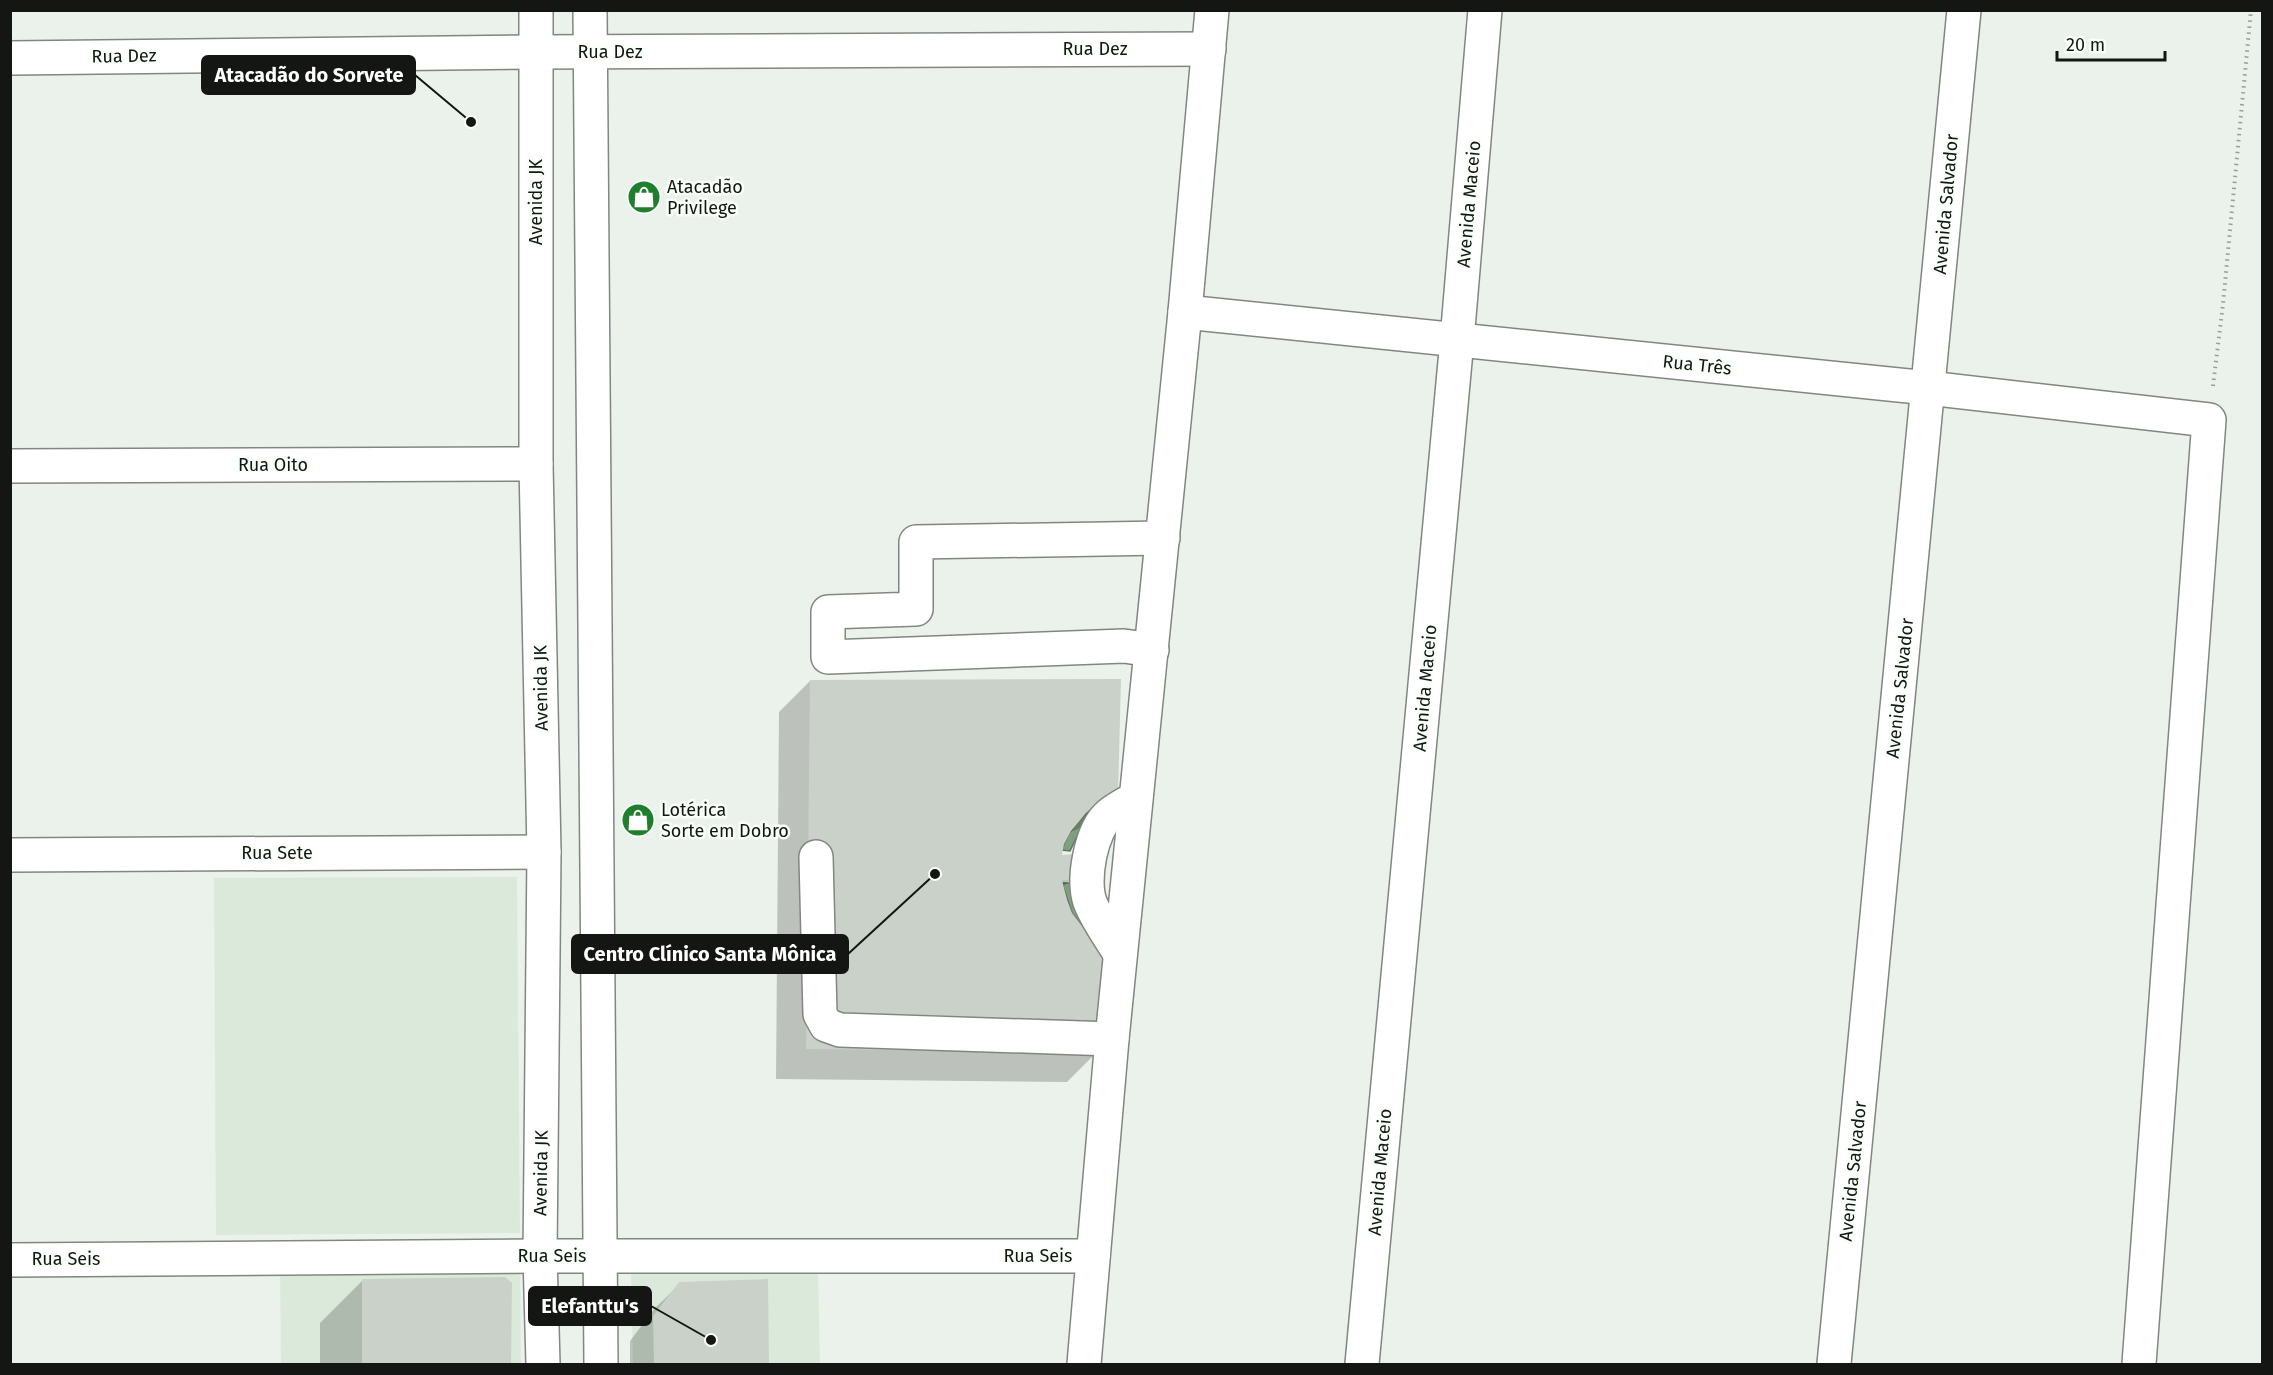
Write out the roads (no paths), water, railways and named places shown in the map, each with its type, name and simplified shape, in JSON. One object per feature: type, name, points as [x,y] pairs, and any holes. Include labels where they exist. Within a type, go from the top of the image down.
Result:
[{"type":"street","name":"Avenida JK","points":[[536,10],[536,465],[544,852],[540,1256],[543,1365]]},
{"type":"street","points":[[590,10],[601,1365]]},
{"type":"street","points":[[1084,1365],[1120,954],[1163,538],[1212,10]]},
{"type":"street","name":"Avenida Maceio","points":[[1362,1365],[1457,340],[1485,10]]},
{"type":"street","name":"Avenida Salvador","points":[[1834,1365],[1964,10]]},
{"type":"street","name":"Rua Dez","points":[[10,58],[537,52],[1209,49]]},
{"type":"street","name":"Rua Três","points":[[1185,312],[1928,388],[2209,420],[2139,1365]]},
{"type":"street","name":"Rua Oito","points":[[10,466],[536,465]]},
{"type":"street","points":[[1152,650],[1124,646],[828,657],[828,612],[916,609],[916,542],[1163,538]]},
{"type":"street","name":"Rua Sete","points":[[10,855],[544,852]]},
{"type":"street","points":[[816,857],[820,1014],[826,1025],[840,1030],[1112,1039]]},
{"type":"street","name":"Rua Seis","points":[[10,1260],[540,1256],[1093,1256]]},
{"type":"place","name":"Atacadão do Sorvete","points":[[471,122]]},
{"type":"place","name":"Atacadão Privilege","points":[[644,197]]},
{"type":"place","name":"Lotérica Sorte em Dobro","points":[[638,820]]},
{"type":"place","name":"Centro Clínico Santa Mônica","points":[[935,874]]},
{"type":"place","name":"Elefanttu's","points":[[711,1340]]}]
